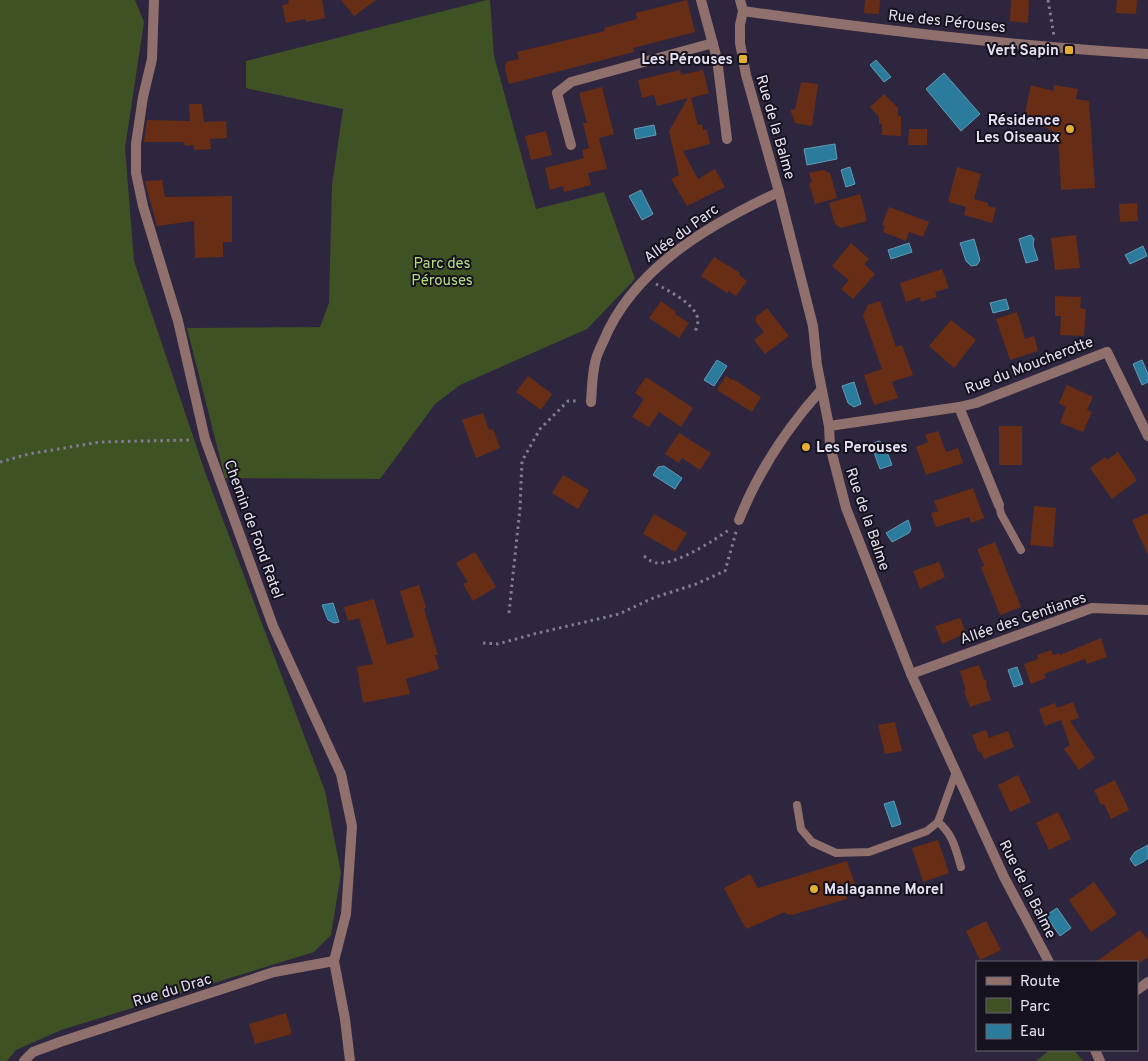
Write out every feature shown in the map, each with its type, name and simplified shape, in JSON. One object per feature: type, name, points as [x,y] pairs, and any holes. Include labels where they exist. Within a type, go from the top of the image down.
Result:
[{"type":"street","name":"Chemin de Fond Ratel","points":[[154,0],[155,22],[152,59],[143,97],[136,144],[136,173],[143,206],[178,321],[205,439],[273,626],[341,774],[352,826],[346,914],[334,961],[345,1019],[350,1061]]},
{"type":"street","points":[[701,0],[717,59],[727,139]]},
{"type":"street","name":"Rue de la Balme","points":[[740,0],[743,11],[740,25],[740,43],[746,75],[814,326],[817,366],[829,426],[830,446],[846,508],[911,674],[1004,877],[1047,961]]},
{"type":"street","name":"Rue des Pérouses","points":[[743,11],[841,25],[1052,48],[1148,54]]},
{"type":"street","points":[[571,145],[557,93],[571,82],[713,42]]},
{"type":"street","name":"Allée du Parc","points":[[591,402],[595,363],[610,323],[644,279],[673,254],[740,210],[779,192]]},
{"type":"street","name":"Rue du Moucherotte","points":[[829,426],[959,408],[1107,352],[1148,436]]},
{"type":"street","points":[[739,520],[748,498],[764,469],[797,417],[822,390]]},
{"type":"street","name":"Rue du Moucherotte","points":[[959,408],[999,505]]},
{"type":"street","name":"Allée des Gentianes","points":[[911,674],[1092,608],[1148,610]]},
{"type":"street","name":"Rue du Drac","points":[[24,1061],[33,1052],[60,1042],[274,972],[334,961]]},
{"type":"lane","points":[[999,505],[1021,550]]},
{"type":"lane","points":[[797,805],[801,829],[812,842],[836,853],[869,852],[927,831],[938,822],[956,772]]},
{"type":"lane","points":[[938,822],[947,829],[954,842],[961,867]]},
{"type":"path","points":[[1048,0],[1056,44],[1052,48]]},
{"type":"path","points":[[644,279],[686,302],[695,312],[698,321],[695,332]]},
{"type":"path","points":[[509,613],[520,508],[522,461],[540,429],[568,401],[591,402]]},
{"type":"path","points":[[0,462],[30,454],[100,442],[205,439]]},
{"type":"path","points":[[644,556],[651,562],[662,563],[683,556],[720,536],[732,528],[739,520]]},
{"type":"path","points":[[483,643],[498,644],[619,614],[653,598],[725,572],[739,520]]},
{"type":"green space","points":[[0,0],[135,0],[144,22],[125,148],[134,261],[205,472],[325,791],[341,873],[331,935],[314,952],[61,1030],[16,1050],[7,1061],[0,1061]]},
{"type":"green space","name":"Parc des Pérouses","points":[[490,0],[494,56],[536,209],[604,192],[635,279],[587,329],[460,385],[435,404],[380,479],[225,478],[187,328],[320,327],[329,303],[332,185],[343,109],[246,88],[246,61]]},
{"type":"green space","points":[[1049,1051],[1075,1051],[1083,1061],[1036,1061]]},
{"type":"water","points":[[876,60],[891,77],[884,82],[870,65]]},
{"type":"water","points":[[944,73],[980,114],[961,131],[926,89]]},
{"type":"water","points":[[654,125],[656,135],[636,139],[634,129]]},
{"type":"water","points":[[835,144],[837,159],[807,165],[804,149]]},
{"type":"water","points":[[850,167],[855,184],[846,187],[841,170]]},
{"type":"water","points":[[641,190],[653,214],[642,220],[629,196]]},
{"type":"water","points":[[1031,235],[1034,239],[1033,245],[1038,260],[1026,263],[1019,239]]},
{"type":"water","points":[[974,239],[980,260],[977,265],[971,266],[966,261],[960,243]]},
{"type":"water","points":[[909,243],[912,252],[891,259],[888,250]]},
{"type":"water","points":[[1143,246],[1147,256],[1130,264],[1125,255]]},
{"type":"water","points":[[1006,299],[1009,309],[993,313],[990,303]]},
{"type":"water","points":[[717,360],[727,366],[714,386],[704,380]]},
{"type":"water","points":[[1142,360],[1148,374],[1148,382],[1142,385],[1133,364]]},
{"type":"water","points":[[854,382],[861,404],[854,407],[848,403],[842,386]]},
{"type":"water","points":[[879,441],[884,444],[892,465],[880,469],[871,444]]},
{"type":"water","points":[[664,466],[682,478],[675,489],[653,475],[658,467]]},
{"type":"water","points":[[908,520],[911,529],[909,533],[892,542],[886,533]]},
{"type":"water","points":[[333,603],[339,622],[334,623],[328,620],[322,605]]},
{"type":"water","points":[[1017,667],[1023,684],[1014,687],[1008,670]]},
{"type":"water","points":[[894,801],[901,824],[892,827],[884,804]]},
{"type":"water","points":[[1148,845],[1148,858],[1135,866],[1130,859],[1135,852]]},
{"type":"water","points":[[1057,908],[1071,928],[1060,936],[1048,919],[1048,914]]},
{"type":"building","points":[[288,0],[322,0],[325,18],[306,22],[305,19],[286,23],[282,5],[289,4]]},
{"type":"building","points":[[341,0],[376,0],[354,16]]},
{"type":"building","points":[[687,0],[695,32],[633,48],[634,52],[509,84],[505,69],[506,62],[519,59],[517,52],[605,31],[604,28],[637,19],[636,13]]},
{"type":"building","points":[[865,0],[880,0],[879,14],[864,13]]},
{"type":"building","points":[[1011,0],[1029,0],[1028,23],[1010,21]]},
{"type":"building","points":[[1117,0],[1137,0],[1136,14],[1116,13]]},
{"type":"building","points":[[680,70],[681,75],[703,70],[709,93],[691,98],[698,125],[702,124],[703,130],[707,130],[710,144],[683,151],[698,179],[715,169],[725,187],[687,206],[671,179],[679,175],[669,131],[688,98],[657,106],[654,95],[642,98],[638,80]]},
{"type":"building","points":[[801,82],[818,84],[812,126],[795,123],[790,109],[795,110]]},
{"type":"building","name":"Résidence Les Oiseaux","points":[[1031,85],[1053,91],[1054,85],[1078,89],[1076,99],[1089,101],[1095,188],[1061,190],[1058,134],[1037,122],[1022,127]]},
{"type":"building","points":[[602,87],[614,134],[599,138],[607,169],[588,173],[591,185],[564,192],[563,186],[550,190],[545,168],[584,158],[582,150],[589,148],[583,123],[587,123],[579,93]]},
{"type":"building","points":[[884,94],[898,108],[898,116],[901,116],[901,136],[882,135],[882,124],[879,124],[879,117],[870,107]]},
{"type":"building","points":[[189,104],[202,104],[204,122],[226,121],[227,138],[210,139],[211,149],[194,150],[193,145],[185,146],[184,142],[144,142],[147,120],[190,121]]},
{"type":"building","points":[[909,129],[927,129],[927,145],[908,145]]},
{"type":"building","points":[[546,131],[552,155],[531,160],[525,136]]},
{"type":"building","points":[[957,167],[981,174],[974,199],[988,203],[988,206],[996,208],[992,223],[964,215],[966,207],[948,202]]},
{"type":"building","points":[[823,170],[830,173],[837,198],[815,204],[809,183],[812,182],[809,173]]},
{"type":"building","points":[[162,180],[165,197],[232,196],[232,242],[223,242],[223,257],[195,258],[194,221],[157,226],[145,181]]},
{"type":"building","points":[[860,194],[867,221],[841,228],[835,224],[829,203]]},
{"type":"building","points":[[1137,203],[1138,221],[1120,222],[1119,204]]},
{"type":"building","points":[[889,207],[929,222],[923,237],[909,232],[906,241],[883,232],[885,226],[882,225]]},
{"type":"building","points":[[1076,235],[1080,268],[1055,270],[1051,238]]},
{"type":"building","points":[[851,243],[869,259],[864,264],[875,274],[853,299],[841,289],[849,280],[832,266]]},
{"type":"building","points":[[714,257],[740,273],[739,275],[747,281],[736,296],[729,291],[727,293],[701,276]]},
{"type":"building","points":[[942,269],[949,288],[935,292],[937,297],[921,302],[920,297],[906,302],[900,283]]},
{"type":"building","points":[[1055,296],[1081,297],[1080,308],[1086,309],[1084,336],[1060,335],[1061,316],[1055,316]]},
{"type":"building","points":[[661,301],[676,312],[675,314],[689,323],[679,338],[649,318]]},
{"type":"building","points":[[880,301],[896,347],[902,345],[913,375],[892,382],[898,398],[874,405],[864,375],[882,369],[863,315],[868,305]]},
{"type":"building","points":[[767,308],[789,336],[765,354],[754,340],[764,332],[756,322],[756,317]]},
{"type":"building","points":[[1017,312],[1025,339],[1034,336],[1038,351],[1010,360],[996,319]]},
{"type":"building","points":[[951,320],[976,340],[954,368],[929,346]]},
{"type":"building","points":[[528,376],[552,394],[541,410],[516,392]]},
{"type":"building","points":[[726,376],[761,397],[752,412],[717,390]]},
{"type":"building","points":[[646,377],[693,408],[681,427],[659,412],[649,427],[632,417],[644,399],[635,393]]},
{"type":"building","points":[[1067,385],[1093,397],[1087,410],[1092,412],[1083,432],[1060,423],[1066,407],[1059,403]]},
{"type":"building","points":[[483,413],[489,430],[493,429],[500,448],[476,458],[462,420]]},
{"type":"building","points":[[999,426],[1022,426],[1022,465],[999,465]]},
{"type":"building","points":[[938,431],[946,452],[958,448],[963,463],[926,475],[916,447],[928,442],[925,435]]},
{"type":"building","points":[[679,433],[711,453],[700,470],[682,458],[679,463],[665,454]]},
{"type":"building","points":[[1118,452],[1137,480],[1112,499],[1090,468],[1105,457],[1107,460]]},
{"type":"building","points":[[563,475],[589,490],[578,509],[552,493]]},
{"type":"building","points":[[973,488],[984,518],[971,523],[969,517],[936,527],[931,513],[938,511],[934,501]]},
{"type":"building","points":[[1034,506],[1056,508],[1053,547],[1030,545]]},
{"type":"building","points":[[1148,513],[1148,555],[1132,520]]},
{"type":"building","points":[[654,514],[687,533],[675,552],[643,534]]},
{"type":"building","points":[[995,542],[1021,607],[1000,615],[981,567],[984,566],[977,549]]},
{"type":"building","points":[[475,552],[496,587],[473,601],[463,584],[468,582],[456,563]]},
{"type":"building","points":[[939,562],[945,577],[920,589],[913,571]]},
{"type":"building","points":[[419,585],[438,655],[435,655],[439,669],[406,679],[410,694],[363,703],[357,667],[373,664],[359,618],[348,621],[344,607],[374,599],[387,645],[414,637],[400,591]]},
{"type":"building","points":[[960,618],[966,633],[942,644],[935,626]]},
{"type":"building","points":[[1101,638],[1107,657],[1087,664],[1085,659],[1044,674],[1046,678],[1031,684],[1024,664],[1038,659],[1037,655],[1051,650],[1053,655],[1059,653],[1060,655]]},
{"type":"building","points":[[979,665],[984,679],[987,681],[986,685],[991,700],[970,707],[960,671]]},
{"type":"building","points":[[1073,702],[1079,718],[1070,721],[1095,758],[1079,770],[1064,749],[1070,745],[1061,720],[1045,726],[1039,709],[1055,703],[1057,708]]},
{"type":"building","points":[[895,722],[902,751],[885,754],[878,725]]},
{"type":"building","points":[[986,730],[989,738],[1008,731],[1014,747],[984,759],[980,751],[978,752],[972,735]]},
{"type":"building","points":[[1018,775],[1031,802],[1010,812],[998,785]]},
{"type":"building","points":[[1115,780],[1129,810],[1111,819],[1104,804],[1101,805],[1094,790]]},
{"type":"building","points":[[1058,812],[1071,839],[1049,850],[1036,823]]},
{"type":"building","points":[[938,840],[949,873],[923,882],[912,848]]},
{"type":"building","points":[[847,861],[856,887],[845,890],[847,899],[792,915],[785,912],[746,929],[724,888],[750,874],[758,888]]},
{"type":"building","points":[[1094,882],[1117,914],[1091,932],[1069,900]]},
{"type":"building","points":[[986,921],[1001,950],[980,960],[966,931]]},
{"type":"building","points":[[1140,930],[1148,940],[1148,957],[1141,962],[1097,961]]},
{"type":"building","points":[[286,1013],[292,1034],[255,1044],[249,1024]]},
{"type":"place","name":"Vert Sapin","points":[[1069,50]]},
{"type":"place","name":"Les Pérouses","points":[[743,59]]},
{"type":"place","name":"Résidence Les Oiseaux","points":[[1070,129]]},
{"type":"place","name":"Les Perouses","points":[[806,447]]},
{"type":"place","name":"Malaganne Morel","points":[[814,889]]}]
